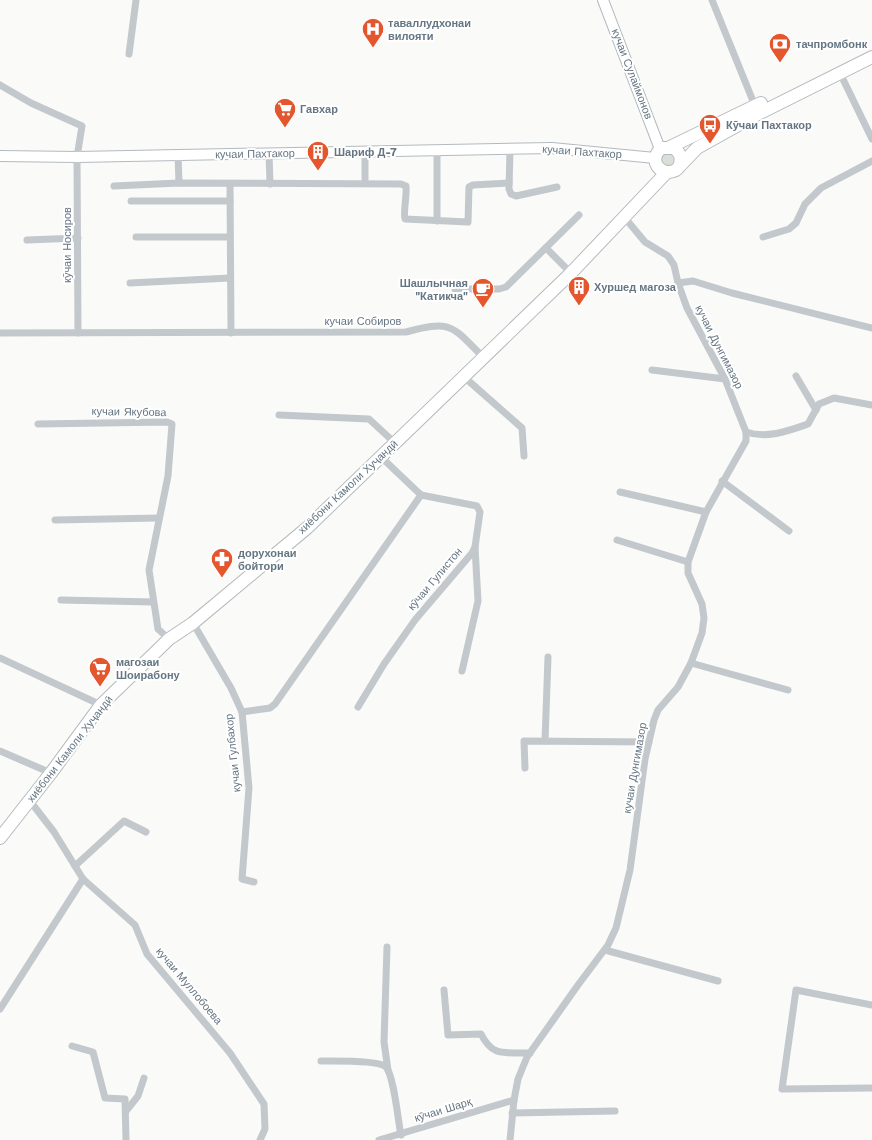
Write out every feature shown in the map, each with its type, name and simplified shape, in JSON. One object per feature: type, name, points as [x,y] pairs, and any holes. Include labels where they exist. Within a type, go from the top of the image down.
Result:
[{"type":"main road","name":"кучаи Сулаймонов","points":[[603,0],[660,154]]},
{"type":"main road","points":[[660,154],[659,169],[667,172],[676,170],[697,148],[756,110],[872,49]]},
{"type":"main road","points":[[651,190],[652,165],[660,154],[872,57]]},
{"type":"main road","name":"кучаи Пахтакор","points":[[0,156],[77,157],[552,148],[660,154]]},
{"type":"main road","points":[[660,154],[680,154],[679,167]]},
{"type":"main road","name":"хиёбони Камоли Хуҷандӣ","points":[[0,838],[4,826],[30,801],[101,705],[169,639],[193,622],[307,528],[571,273],[625,218],[667,172]]},
{"type":"street","points":[[129,54],[136,0]]},
{"type":"street","points":[[712,0],[756,110]]},
{"type":"street","points":[[840,72],[872,139]]},
{"type":"street","name":"кӯчаи Носиров","points":[[0,85],[31,103],[82,126],[77,157],[78,332]]},
{"type":"street","points":[[510,149],[508,189],[511,194],[516,196],[557,187]]},
{"type":"street","points":[[437,150],[437,221]]},
{"type":"street","points":[[365,151],[365,183]]},
{"type":"street","points":[[270,153],[270,184]]},
{"type":"street","points":[[178,155],[179,183]]},
{"type":"street","points":[[763,237],[789,229],[796,223],[805,204],[821,188],[872,161]]},
{"type":"street","points":[[114,186],[179,183],[401,184],[406,186],[407,197],[404,216],[405,219],[468,222],[469,187],[473,185],[509,183]]},
{"type":"street","points":[[230,184],[231,332]]},
{"type":"street","points":[[131,201],[230,201]]},
{"type":"street","points":[[455,289],[499,289],[506,287],[579,215]]},
{"type":"street","name":"кучаи Дунгимазор","points":[[625,218],[646,242],[668,256],[674,265],[678,283],[687,308],[725,379],[746,432]]},
{"type":"street","points":[[136,236],[230,237]]},
{"type":"street","points":[[27,240],[78,238]]},
{"type":"street","points":[[546,248],[571,273]]},
{"type":"street","points":[[130,283],[230,278]]},
{"type":"street","points":[[678,283],[692,281],[732,293],[872,328]]},
{"type":"street","name":"кучаи Собиров","points":[[0,332],[406,332],[430,326],[445,326],[457,332],[484,357]]},
{"type":"street","points":[[652,370],[725,379]]},
{"type":"street","points":[[463,376],[522,428],[524,456]]},
{"type":"street","points":[[796,376],[816,410]]},
{"type":"street","points":[[617,540],[688,562],[706,512],[722,481],[746,441],[746,432],[757,435],[782,433],[808,424],[819,404],[834,398],[872,405]]},
{"type":"street","points":[[279,415],[369,419],[395,443]]},
{"type":"street","name":"кучаи Якубова","points":[[38,424],[167,422],[172,424],[168,476],[158,518],[149,570],[158,628],[169,639]]},
{"type":"street","points":[[242,712],[270,708],[275,704],[421,494],[381,457]]},
{"type":"street","points":[[722,481],[789,531]]},
{"type":"street","points":[[620,492],[706,512]]},
{"type":"street","name":"кӯчаи Гулистон","points":[[358,707],[384,664],[415,620],[475,547],[480,512],[477,506],[421,494]]},
{"type":"street","points":[[55,520],[158,518]]},
{"type":"street","points":[[462,671],[478,600],[475,547]]},
{"type":"street","name":"кучаи Дунгимазор","points":[[510,1140],[512,1113],[518,1079],[530,1053],[578,985],[605,950],[616,928],[630,870],[649,742],[654,720],[658,710],[678,687],[691,663],[702,633],[704,618],[702,604],[688,573],[688,562]]},
{"type":"street","points":[[61,600],[153,602]]},
{"type":"street","name":"кучаи Гулбахор","points":[[193,622],[231,688],[242,712],[249,788],[242,879],[254,882]]},
{"type":"street","points":[[545,741],[548,656]]},
{"type":"street","points":[[0,658],[101,705]]},
{"type":"street","points":[[691,663],[788,690]]},
{"type":"street","points":[[525,768],[524,741],[649,742]]},
{"type":"street","points":[[0,751],[51,773]]},
{"type":"street","name":"кучаи Муллобоева","points":[[30,801],[54,832],[83,880],[135,924],[147,954],[230,1053],[264,1104],[265,1129],[260,1140]]},
{"type":"street","points":[[75,866],[124,821],[146,832]]},
{"type":"street","points":[[0,1009],[83,880]]},
{"type":"street","points":[[387,947],[384,1042],[388,1072],[401,1134]]},
{"type":"street","points":[[605,950],[718,982]]},
{"type":"street","points":[[444,990],[448,1035],[481,1034],[487,1046],[497,1052],[530,1053]]},
{"type":"street","points":[[872,1005],[796,990],[782,1089],[872,1088]]},
{"type":"street","points":[[72,1046],[93,1052],[105,1098],[125,1099],[126,1140]]},
{"type":"street","points":[[321,1061],[377,1063],[386,1067],[388,1072]]},
{"type":"street","points":[[126,1111],[138,1096],[144,1078]]},
{"type":"street","name":"кӯчаи Шарқ","points":[[379,1140],[514,1100]]},
{"type":"street","points":[[512,1113],[615,1111]]},
{"type":"shaded area","points":[[665,152],[671,152],[675,156],[675,162],[671,166],[665,166],[661,162],[661,156]]},
{"type":"place","name":"таваллудхонаи вилояти","points":[[373,48]]},
{"type":"place","name":"тачпромбонк","points":[[780,64]]},
{"type":"place","name":"Гавхар","points":[[285,128]]},
{"type":"place","name":"Кӯчаи Пахтакор","points":[[710,144]]},
{"type":"place","name":"Шариф Д-7","points":[[318,172]]},
{"type":"place","name":"Хуршед магоза","points":[[579,306]]},
{"type":"place","name":"Шашлычная \"Катикча\"","points":[[483,308]]},
{"type":"place","name":"дорухонаи бойтори","points":[[222,578]]},
{"type":"place","name":"магозаи Шоирабону","points":[[100,688]]}]
